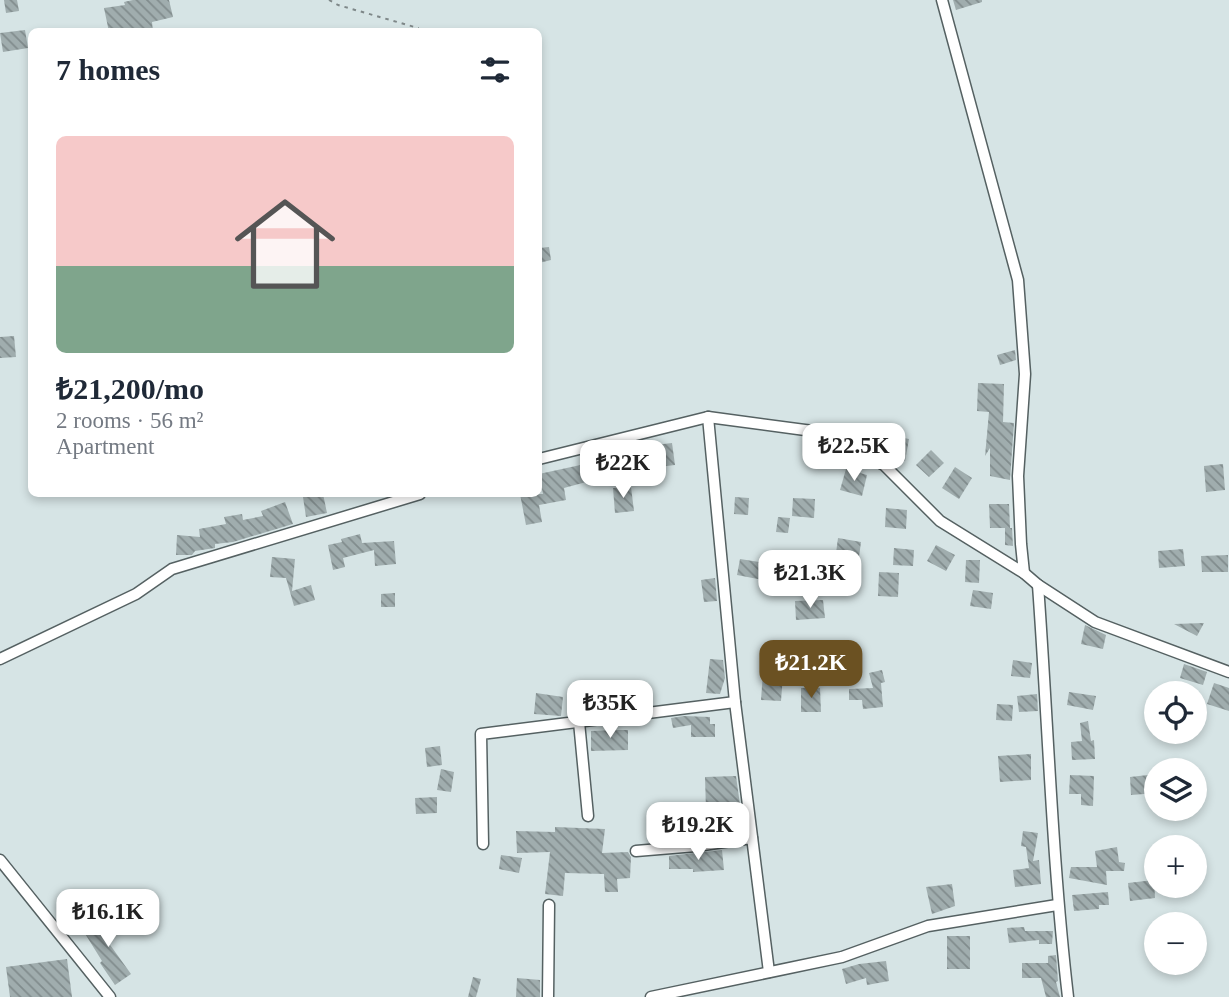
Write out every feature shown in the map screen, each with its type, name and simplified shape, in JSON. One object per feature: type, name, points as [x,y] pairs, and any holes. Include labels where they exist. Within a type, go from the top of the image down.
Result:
[{"type":"street","points":[[942,0],[1018,280],[1025,374],[1018,475],[1024,573]]},
{"type":"street","points":[[708,417],[735,702],[769,972]]},
{"type":"street","points":[[542,457],[708,417],[820,432],[884,465],[940,520],[1095,622],[1229,672]]},
{"type":"street","points":[[0,659],[136,594],[172,569],[410,497]]},
{"type":"street","points":[[1038,585],[1057,905],[1068,997]]},
{"type":"street","points":[[482,844],[481,734],[735,702]]},
{"type":"street","points":[[579,722],[588,816]]},
{"type":"street","points":[[636,851],[752,838]]},
{"type":"street","points":[[0,860],[110,997]]},
{"type":"street","points":[[548,905],[548,997]]},
{"type":"street","points":[[652,997],[704,992],[769,972],[842,957],[928,926],[1057,905]]},
{"type":"path","points":[[329,0],[418,28]]},
{"type":"building","points":[[4,0],[17,0],[19,11],[6,13]]},
{"type":"building","points":[[169,0],[173,17],[152,22],[153,28],[108,28],[104,8],[125,5],[124,2]]},
{"type":"building","points":[[953,0],[982,0],[982,2],[956,10]]},
{"type":"building","points":[[25,30],[28,48],[3,52],[0,33]]},
{"type":"building","points":[[549,247],[551,260],[542,262],[542,248]]},
{"type":"building","points":[[14,336],[16,357],[0,358],[0,337]]},
{"type":"building","points":[[1015,350],[1016,360],[1000,365],[997,355]]},
{"type":"building","points":[[978,383],[1004,384],[1003,422],[1014,423],[1010,480],[990,476],[990,448],[985,456],[989,412],[977,411]]},
{"type":"building","points":[[889,435],[909,439],[905,461],[884,456]]},
{"type":"building","points":[[672,443],[675,465],[658,467],[655,445]]},
{"type":"building","points":[[931,450],[944,463],[929,477],[916,465]]},
{"type":"building","points":[[585,464],[590,481],[564,488],[566,500],[539,505],[542,522],[526,525],[521,497],[542,497],[542,473]]},
{"type":"building","points":[[1223,464],[1225,490],[1206,492],[1204,466]]},
{"type":"building","points":[[955,467],[972,478],[959,499],[942,488]]},
{"type":"building","points":[[846,469],[867,475],[862,496],[840,490]]},
{"type":"building","points":[[631,487],[634,511],[615,513],[613,488]]},
{"type":"building","points":[[303,497],[324,497],[327,513],[306,517]]},
{"type":"building","points":[[735,497],[749,498],[748,515],[734,514]]},
{"type":"building","points":[[793,498],[815,499],[814,518],[792,516]]},
{"type":"building","points":[[285,502],[293,524],[233,542],[215,544],[215,548],[195,551],[192,555],[176,555],[177,535],[200,537],[199,529],[226,524],[224,517],[242,514],[243,520],[263,516],[261,511]]},
{"type":"building","points":[[989,504],[1009,504],[1013,546],[1005,545],[1005,528],[990,528]]},
{"type":"building","points":[[886,508],[907,510],[906,529],[885,527]]},
{"type":"building","points":[[778,517],[790,518],[788,533],[776,532]]},
{"type":"building","points":[[360,534],[362,543],[394,541],[396,564],[375,566],[374,550],[343,558],[345,567],[333,570],[328,545]]},
{"type":"building","points":[[838,538],[861,542],[859,557],[836,553]]},
{"type":"building","points":[[936,545],[955,555],[946,571],[927,561]]},
{"type":"building","points":[[894,548],[914,550],[913,566],[893,565]]},
{"type":"building","points":[[1183,549],[1185,566],[1159,568],[1158,551]]},
{"type":"building","points":[[1228,555],[1228,572],[1202,572],[1201,556]]},
{"type":"building","points":[[272,557],[295,559],[292,591],[311,585],[315,600],[294,606],[286,578],[270,577]]},
{"type":"building","points":[[740,559],[766,563],[763,580],[737,575]]},
{"type":"building","points":[[966,560],[980,560],[979,583],[965,582]]},
{"type":"building","points":[[879,572],[899,573],[898,597],[878,596]]},
{"type":"building","points":[[715,578],[717,601],[704,602],[701,580]]},
{"type":"building","points":[[973,590],[993,593],[991,609],[970,606]]},
{"type":"building","points":[[395,593],[395,607],[381,607],[381,594]]},
{"type":"building","points":[[823,600],[825,618],[796,620],[795,601]]},
{"type":"building","points":[[1204,623],[1197,636],[1174,624]]},
{"type":"building","points":[[1085,625],[1106,635],[1103,649],[1081,644]]},
{"type":"building","points":[[710,659],[723,660],[725,678],[720,694],[706,693]]},
{"type":"building","points":[[1013,660],[1032,663],[1030,678],[1011,676]]},
{"type":"building","points":[[1184,664],[1207,672],[1204,681],[1180,678]]},
{"type":"building","points":[[882,670],[885,682],[881,683],[883,707],[863,709],[862,700],[849,700],[849,689],[873,688],[869,673]]},
{"type":"building","points":[[763,673],[783,675],[781,701],[761,700]]},
{"type":"building","points":[[1214,683],[1229,688],[1229,711],[1207,704]]},
{"type":"building","points":[[801,688],[820,688],[821,712],[801,712]]},
{"type":"building","points":[[1069,692],[1096,696],[1093,710],[1067,705]]},
{"type":"building","points":[[536,693],[563,697],[561,716],[534,714]]},
{"type":"building","points":[[1037,694],[1038,711],[1019,712],[1017,696]]},
{"type":"building","points":[[997,704],[1013,705],[1012,721],[996,720]]},
{"type":"building","points":[[710,717],[710,724],[715,724],[715,737],[691,737],[691,725],[673,728],[671,718]]},
{"type":"building","points":[[1088,721],[1091,741],[1094,740],[1095,759],[1072,760],[1071,742],[1082,741],[1080,723]]},
{"type":"building","points":[[628,730],[628,750],[591,751],[591,731]]},
{"type":"building","points":[[440,746],[442,765],[427,767],[425,748]]},
{"type":"building","points":[[1031,754],[1031,780],[1000,782],[998,756]]},
{"type":"building","points":[[441,769],[454,772],[451,792],[437,790]]},
{"type":"building","points":[[1070,775],[1094,776],[1093,806],[1081,805],[1081,794],[1069,794]]},
{"type":"building","points":[[1144,775],[1144,794],[1131,795],[1130,777]]},
{"type":"building","points":[[736,776],[743,826],[723,827],[722,808],[706,810],[705,777]]},
{"type":"building","points":[[437,797],[437,813],[416,814],[415,798]]},
{"type":"building","points":[[673,812],[673,815],[703,812],[706,837],[668,840],[668,834],[657,835],[654,814]]},
{"type":"building","points":[[555,827],[605,829],[602,853],[628,852],[631,857],[630,878],[617,879],[618,892],[605,892],[604,874],[565,873],[563,896],[545,894],[550,852],[517,853],[516,831],[555,832]]},
{"type":"building","points":[[1023,831],[1038,833],[1033,861],[1039,860],[1041,884],[1015,887],[1013,870],[1029,868],[1026,847],[1021,846]]},
{"type":"building","points":[[1117,847],[1119,862],[1125,863],[1124,871],[1106,871],[1107,885],[1069,878],[1071,867],[1097,867],[1095,851]]},
{"type":"building","points":[[722,850],[724,870],[693,872],[693,869],[669,869],[669,856]]},
{"type":"building","points":[[501,855],[522,858],[519,873],[499,869]]},
{"type":"building","points":[[1144,881],[1144,898],[1155,898],[1130,901],[1128,883]]},
{"type":"building","points":[[952,884],[955,906],[932,914],[926,887]]},
{"type":"building","points":[[1108,892],[1109,905],[1099,905],[1099,909],[1074,911],[1072,895]]},
{"type":"building","points":[[111,916],[121,931],[108,942],[131,974],[115,985],[84,932]]},
{"type":"building","points":[[1024,927],[1025,931],[1053,931],[1052,944],[1039,944],[1039,940],[1009,943],[1007,928]]},
{"type":"building","points":[[947,936],[970,936],[970,969],[947,969]]},
{"type":"building","points":[[1056,955],[1056,982],[1060,997],[1046,997],[1041,978],[1022,978],[1022,963],[1048,963],[1048,956]]},
{"type":"building","points":[[67,959],[72,997],[10,997],[6,967]]},
{"type":"building","points":[[886,961],[889,981],[867,985],[866,978],[846,984],[842,969]]},
{"type":"building","points":[[473,977],[481,979],[476,997],[468,997]]},
{"type":"building","points":[[517,978],[540,980],[540,997],[516,997]]}]
